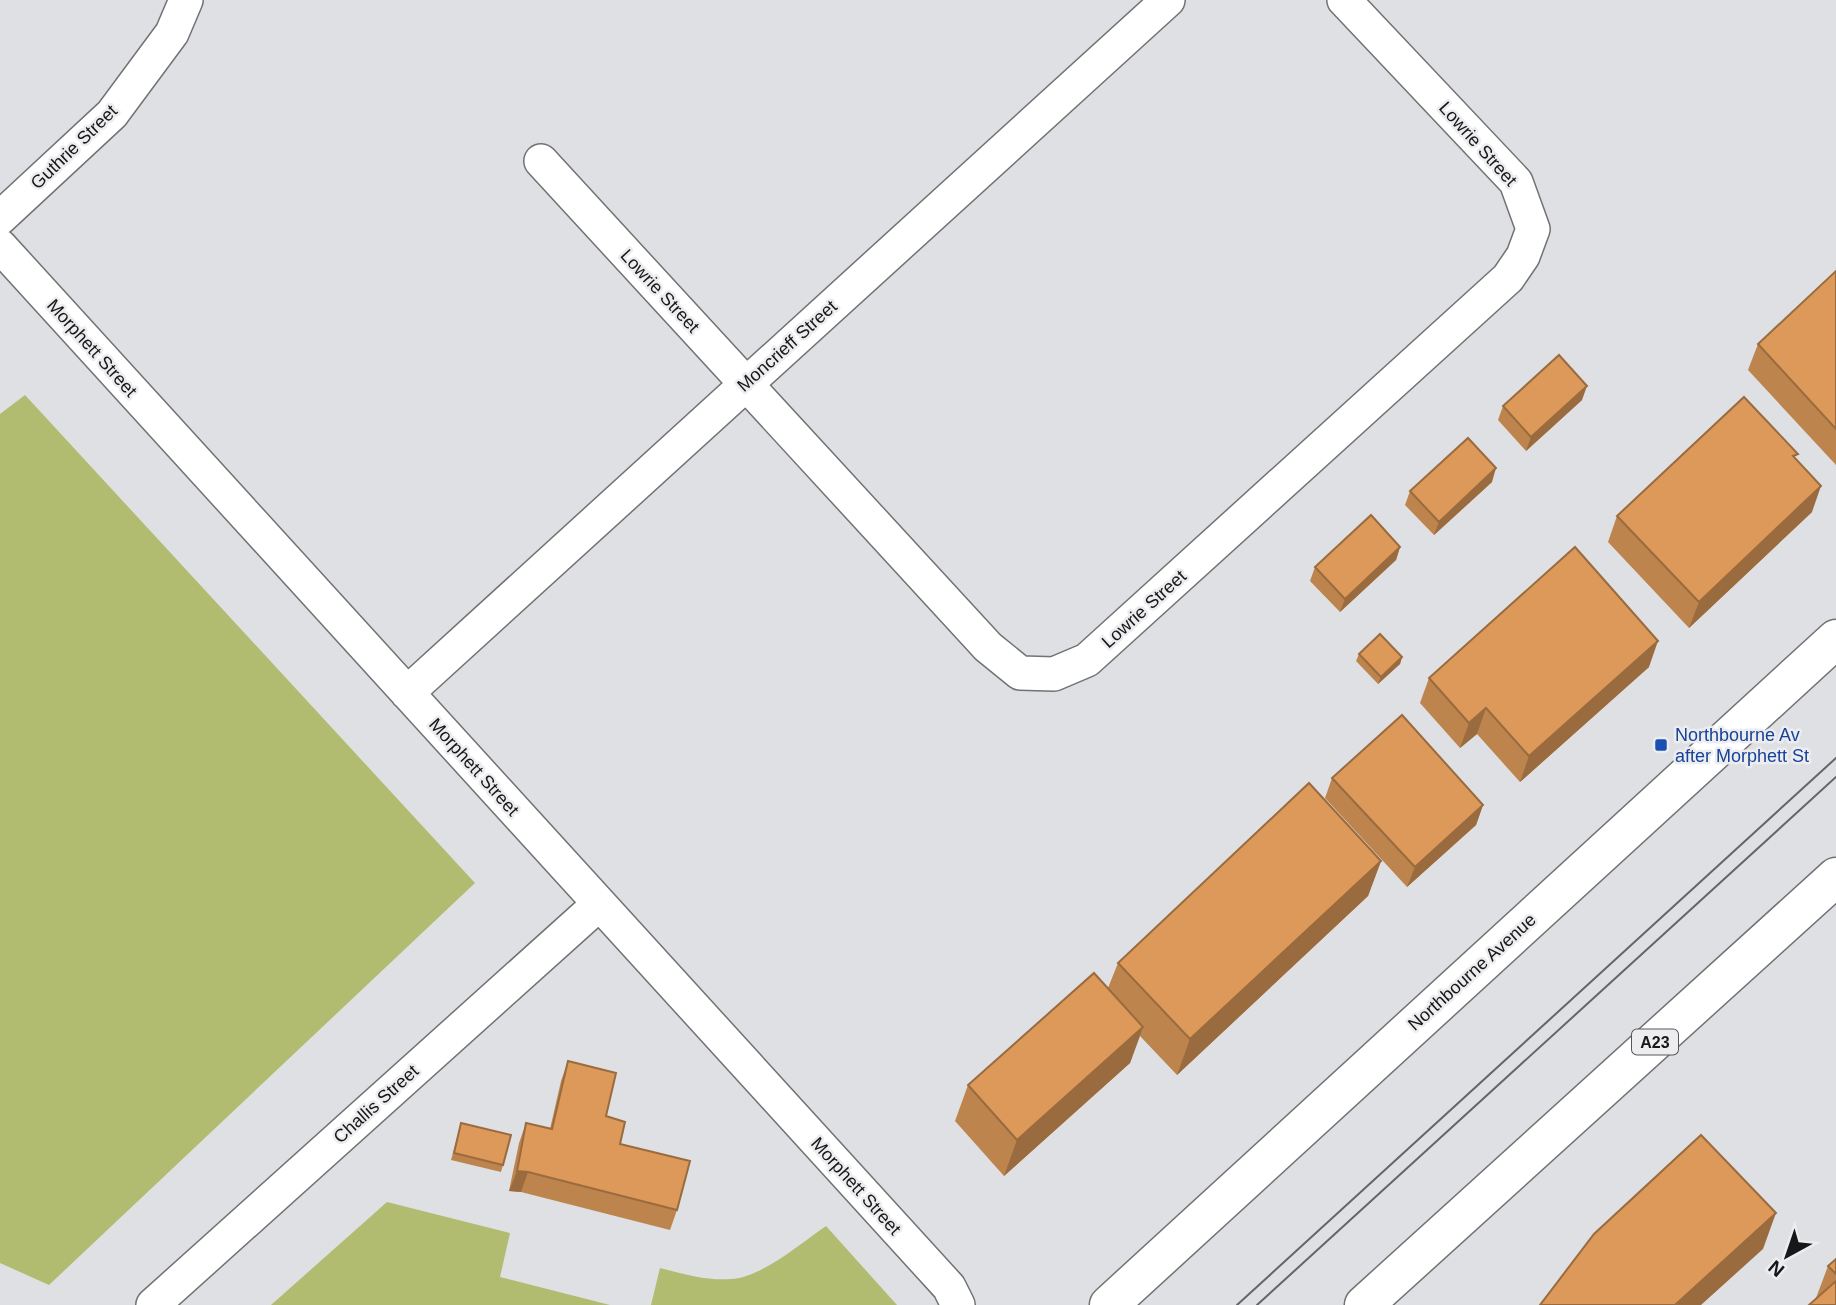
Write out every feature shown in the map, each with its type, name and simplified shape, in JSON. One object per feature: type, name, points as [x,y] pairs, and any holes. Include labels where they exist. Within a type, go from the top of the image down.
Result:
[{"type":"highway","name":"Northbourne Avenue","points":[[1109,1305],[1836,639]]},
{"type":"highway","name":"A23","points":[[1364,1305],[1836,877]]},
{"type":"street","name":"Guthrie Street","points":[[0,218],[112,114],[172,33],[186,0]]},
{"type":"street","name":"Moncrieff Street","points":[[407,693],[1167,0]]},
{"type":"street","name":"Lowrie Street","points":[[541,161],[988,647],[1020,673],[1054,674],[1087,660],[1508,278],[1523,256],[1533,229],[1516,182],[1344,0]]},
{"type":"street","name":"Morphett Street","points":[[0,246],[953,1296],[980,1305]]},
{"type":"street","name":"Challis Street","points":[[153,1305],[599,904]]},
{"type":"green space","points":[[25,395],[475,883],[49,1285],[0,1263],[0,414]]},
{"type":"green space","points":[[387,1202],[510,1233],[500,1277],[610,1305],[271,1305]]},
{"type":"green space","points":[[826,1226],[897,1305],[651,1305],[660,1268],[713,1279],[743,1277],[780,1259]]},
{"type":"building","points":[[1836,271],[1836,429],[1758,344]]},
{"type":"building","points":[[1559,355],[1587,386],[1531,437],[1503,406]]},
{"type":"building","points":[[1744,397],[1798,454],[1793,456],[1821,486],[1699,602],[1617,516]]},
{"type":"building","points":[[1468,438],[1496,468],[1439,522],[1410,491]]},
{"type":"building","points":[[1371,515],[1400,547],[1345,599],[1315,567]]},
{"type":"building","points":[[1575,547],[1658,641],[1529,756],[1486,708],[1469,723],[1429,678]]},
{"type":"building","points":[[1380,634],[1402,657],[1381,677],[1359,654]]},
{"type":"building","points":[[1402,715],[1483,805],[1415,867],[1332,778]]},
{"type":"building","points":[[1309,783],[1381,861],[1190,1039],[1118,963]]},
{"type":"building","points":[[1094,973],[1143,1027],[1017,1140],[968,1085]]},
{"type":"building","points":[[568,1061],[616,1073],[606,1116],[625,1122],[620,1144],[690,1161],[677,1210],[517,1171],[526,1123],[552,1129]]},
{"type":"building","points":[[461,1123],[511,1135],[503,1165],[454,1153]]},
{"type":"building","points":[[1701,1135],[1776,1213],[1675,1305],[1540,1305],[1594,1234]]},
{"type":"building","points":[[1836,1259],[1836,1274],[1828,1266]]},
{"type":"building","points":[[1836,1281],[1836,1305],[1809,1305]]},
{"type":"tram line","points":[[1237,1305],[1836,758]]},
{"type":"tram line","points":[[1257,1305],[1836,777]]},
{"type":"place","name":"Northbourne Av after Morphett St","points":[[1661,745]]}]
